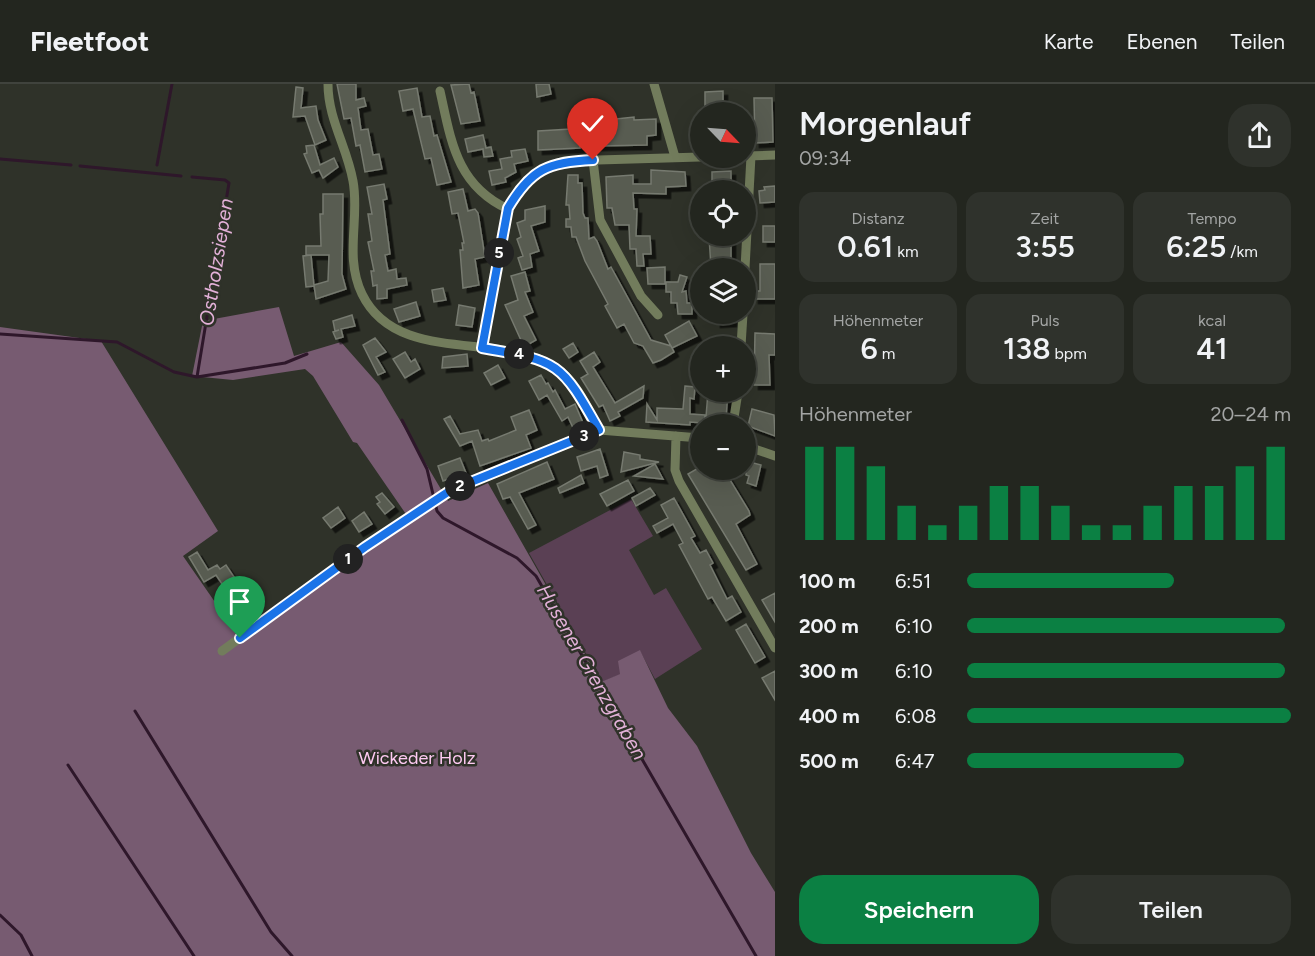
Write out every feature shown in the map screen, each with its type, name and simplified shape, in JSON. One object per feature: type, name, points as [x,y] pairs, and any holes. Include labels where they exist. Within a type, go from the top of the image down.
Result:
[{"type":"street","points":[[328,84],[331,114],[353,183],[354,274],[362,294],[382,320],[402,332],[428,340],[543,360],[570,379],[599,430]]},
{"type":"street","points":[[654,84],[675,158]]},
{"type":"street","points":[[440,91],[453,151],[459,163],[470,180],[508,208]]},
{"type":"street","points":[[756,156],[775,156]]},
{"type":"street","points":[[482,348],[508,208],[518,190],[537,172],[564,161],[690,157]]},
{"type":"street","points":[[593,160],[600,220],[641,296],[658,315]]},
{"type":"street","points":[[745,258],[748,168]]},
{"type":"street","points":[[222,651],[441,496],[599,430],[690,437]]},
{"type":"street","points":[[676,436],[675,470],[679,481],[775,648]]},
{"type":"street","points":[[756,449],[775,456]]},
{"type":"shaded area","points":[[631,499],[653,536],[629,550],[654,595],[666,588],[702,649],[655,679],[640,651],[621,674],[602,682],[529,553]]},
{"type":"green space","name":"Wickeder Holz","points":[[279,307],[294,356],[341,342],[379,385],[448,501],[488,483],[601,682],[620,674],[618,661],[640,650],[668,708],[697,746],[751,853],[775,892],[775,956],[0,956],[0,327],[101,341],[218,531],[183,556],[242,641],[410,520],[357,443],[353,442],[313,376],[305,369],[233,380],[192,376],[203,321]]},
{"type":"building","points":[[337,84],[356,84],[356,100],[364,98],[366,106],[358,108],[361,130],[368,129],[373,155],[379,154],[382,169],[365,172],[360,145],[356,146],[351,118],[344,119]]},
{"type":"building","points":[[469,84],[471,93],[474,92],[480,121],[461,124],[451,85]]},
{"type":"building","points":[[536,84],[549,84],[551,94],[537,97]]},
{"type":"building","points":[[296,87],[303,88],[301,108],[316,106],[318,120],[326,140],[315,145],[305,116],[293,117]]},
{"type":"building","points":[[417,88],[422,117],[430,116],[434,136],[437,135],[451,182],[437,185],[431,158],[425,159],[413,109],[403,111],[399,91]]},
{"type":"building","points":[[723,91],[723,102],[705,102],[705,92]]},
{"type":"building","points":[[754,98],[772,98],[773,142],[756,143],[756,102]]},
{"type":"building","points":[[634,117],[634,120],[656,119],[656,135],[647,136],[647,145],[597,146],[596,137],[579,138],[580,148],[538,150],[538,131],[588,128],[588,122]]},
{"type":"building","points":[[483,135],[486,148],[491,147],[493,156],[484,157],[483,149],[468,152],[465,139]]},
{"type":"building","points":[[314,145],[320,165],[334,158],[338,167],[323,178],[319,170],[312,173],[304,154],[307,153],[306,146]]},
{"type":"building","points":[[525,149],[528,161],[514,164],[516,172],[505,178],[506,182],[492,185],[489,171],[502,169],[500,159],[512,157],[511,151]]},
{"type":"building","points":[[651,170],[685,172],[686,186],[666,187],[666,194],[633,193],[634,209],[637,209],[636,236],[650,236],[651,254],[643,254],[644,266],[637,266],[636,249],[630,249],[629,225],[615,225],[612,208],[607,208],[606,177],[633,175],[633,184],[651,184]]},
{"type":"building","points":[[731,171],[731,180],[712,180],[712,172]]},
{"type":"building","points":[[568,175],[578,175],[578,183],[582,183],[583,213],[585,218],[588,218],[589,239],[594,237],[597,241],[608,269],[611,267],[651,340],[671,346],[674,352],[661,360],[653,363],[643,346],[634,343],[624,324],[617,328],[605,306],[608,304],[585,261],[576,237],[572,237],[571,227],[566,227],[566,219],[570,219],[569,205],[566,205]]},
{"type":"building","points":[[384,184],[387,199],[383,200],[390,254],[385,255],[388,271],[396,269],[397,279],[406,278],[407,285],[387,289],[387,298],[377,299],[377,285],[373,286],[371,271],[374,271],[368,242],[372,241],[368,214],[372,214],[367,187]]},
{"type":"building","points":[[775,186],[775,202],[760,203],[759,191],[765,190],[764,187]]},
{"type":"building","points":[[463,189],[468,211],[475,209],[478,213],[485,257],[475,259],[479,285],[463,288],[460,250],[463,250],[462,243],[464,243],[458,213],[452,214],[448,192]]},
{"type":"building","points":[[323,194],[343,194],[342,274],[346,289],[316,299],[314,285],[328,281],[329,255],[306,255],[306,246],[321,246],[320,214],[323,214]]},
{"type":"building","points":[[545,206],[545,222],[531,226],[539,251],[530,254],[532,267],[522,270],[518,258],[523,256],[517,239],[521,237],[517,223],[525,220],[525,210]]},
{"type":"building","points":[[763,226],[775,226],[775,242],[763,242]]},
{"type":"building","points":[[710,246],[731,246],[731,258],[710,258]]},
{"type":"building","points":[[311,255],[314,286],[306,287],[303,256]]},
{"type":"building","points":[[760,264],[775,264],[775,299],[756,299],[756,291],[760,291]]},
{"type":"building","points":[[665,267],[665,284],[648,284],[647,268]]},
{"type":"building","points":[[525,272],[530,291],[525,292],[533,312],[524,316],[536,340],[524,347],[505,305],[518,300],[511,276]]},
{"type":"building","points":[[680,275],[687,277],[682,292],[686,291],[687,303],[690,303],[690,314],[678,314],[677,303],[671,303],[671,292],[666,292],[666,282],[678,282]]},
{"type":"building","points":[[443,288],[446,300],[434,302],[432,290]]},
{"type":"building","points":[[416,302],[420,316],[399,322],[394,309]]},
{"type":"building","points":[[459,305],[475,308],[472,327],[456,325]]},
{"type":"building","points":[[352,315],[355,326],[341,329],[343,337],[336,339],[333,332],[339,330],[335,331],[333,321]]},
{"type":"building","points":[[689,321],[697,336],[690,336],[690,339],[672,348],[665,335]]},
{"type":"building","points":[[755,333],[775,334],[775,355],[769,355],[770,385],[756,385]]},
{"type":"building","points":[[375,338],[386,352],[376,357],[385,372],[378,375],[363,345]]},
{"type":"building","points":[[573,343],[578,352],[569,358],[563,349]]},
{"type":"building","points":[[405,352],[411,362],[415,359],[420,369],[405,378],[393,359]]},
{"type":"building","points":[[594,352],[600,362],[593,367],[615,403],[644,386],[643,398],[618,412],[620,416],[610,421],[603,405],[599,407],[581,378],[588,374],[580,361]]},
{"type":"building","points":[[467,354],[468,366],[442,368],[443,357]]},
{"type":"building","points":[[498,365],[505,378],[491,385],[484,373]]},
{"type":"building","points":[[541,375],[553,392],[555,390],[565,409],[575,404],[584,425],[574,430],[568,417],[562,421],[547,395],[539,400],[529,381]]},
{"type":"building","points":[[685,386],[690,386],[690,425],[646,422],[647,404],[657,420],[657,408],[683,409]]},
{"type":"building","points":[[707,402],[727,402],[726,414],[706,414]]},
{"type":"building","points":[[752,409],[774,415],[775,436],[756,429],[756,414],[751,414]]},
{"type":"building","points":[[529,410],[537,430],[526,435],[531,448],[480,466],[472,441],[460,446],[444,419],[450,416],[460,434],[478,430],[482,441],[488,439],[489,441],[516,430],[511,417]]},
{"type":"building","points":[[600,449],[608,475],[600,478],[597,466],[581,471],[577,457]]},
{"type":"building","points":[[624,452],[640,455],[640,459],[659,462],[621,472]]},
{"type":"building","points":[[460,458],[466,473],[443,481],[438,466]]},
{"type":"building","points":[[547,462],[554,479],[519,493],[536,525],[528,529],[510,497],[503,499],[497,484]]},
{"type":"building","points":[[655,464],[663,479],[634,476]]},
{"type":"building","points":[[756,464],[761,465],[756,486],[747,483],[748,480],[756,480]]},
{"type":"building","points":[[581,475],[584,483],[560,493],[558,488]]},
{"type":"building","points":[[628,480],[634,491],[607,506],[600,494]]},
{"type":"building","points":[[692,480],[730,480],[749,511],[750,515],[736,524],[757,564],[746,570]]},
{"type":"building","points":[[650,488],[655,495],[636,506],[632,498]]},
{"type":"building","points":[[382,493],[394,507],[385,514],[377,504],[380,502],[376,497]]},
{"type":"building","points":[[674,498],[695,536],[691,538],[700,553],[706,550],[713,563],[710,565],[727,599],[732,596],[741,612],[726,621],[712,597],[708,599],[679,545],[683,543],[673,524],[657,533],[653,526],[668,518],[661,505]]},
{"type":"building","points":[[338,507],[345,518],[331,528],[323,518]]},
{"type":"building","points":[[364,512],[372,524],[359,532],[352,521]]},
{"type":"building","points":[[197,552],[208,570],[217,565],[220,569],[226,565],[234,577],[222,584],[216,575],[204,582],[189,557]]},
{"type":"building","points":[[775,593],[775,622],[762,600]]},
{"type":"building","points":[[746,624],[765,657],[755,663],[736,630]]},
{"type":"building","points":[[775,671],[775,700],[762,678]]},
{"type":"waterway","points":[[157,165],[172,84]]},
{"type":"waterway","name":"Ostholzsiepen","points":[[0,159],[71,165]]},
{"type":"waterway","name":"Ostholzsiepen","points":[[80,166],[181,176]]},
{"type":"waterway","name":"Ostholzsiepen","points":[[192,177],[225,180],[229,183],[197,377]]},
{"type":"waterway","points":[[0,334],[117,342],[174,372],[197,377],[285,363],[307,354]]},
{"type":"waterway","name":"Husener Grenzgraben","points":[[402,420],[427,469],[437,511],[443,518],[517,558],[536,576],[756,956]]},
{"type":"waterway","points":[[135,711],[271,932],[292,956]]},
{"type":"waterway","points":[[68,765],[194,956]]},
{"type":"waterway","points":[[0,915],[21,935],[32,956]]},
{"type":"route","points":[[240,638],[365,547],[451,490],[599,430],[570,379],[557,368],[543,360],[482,348],[508,208],[518,190],[537,172],[550,166],[564,161],[593,160]]}]
